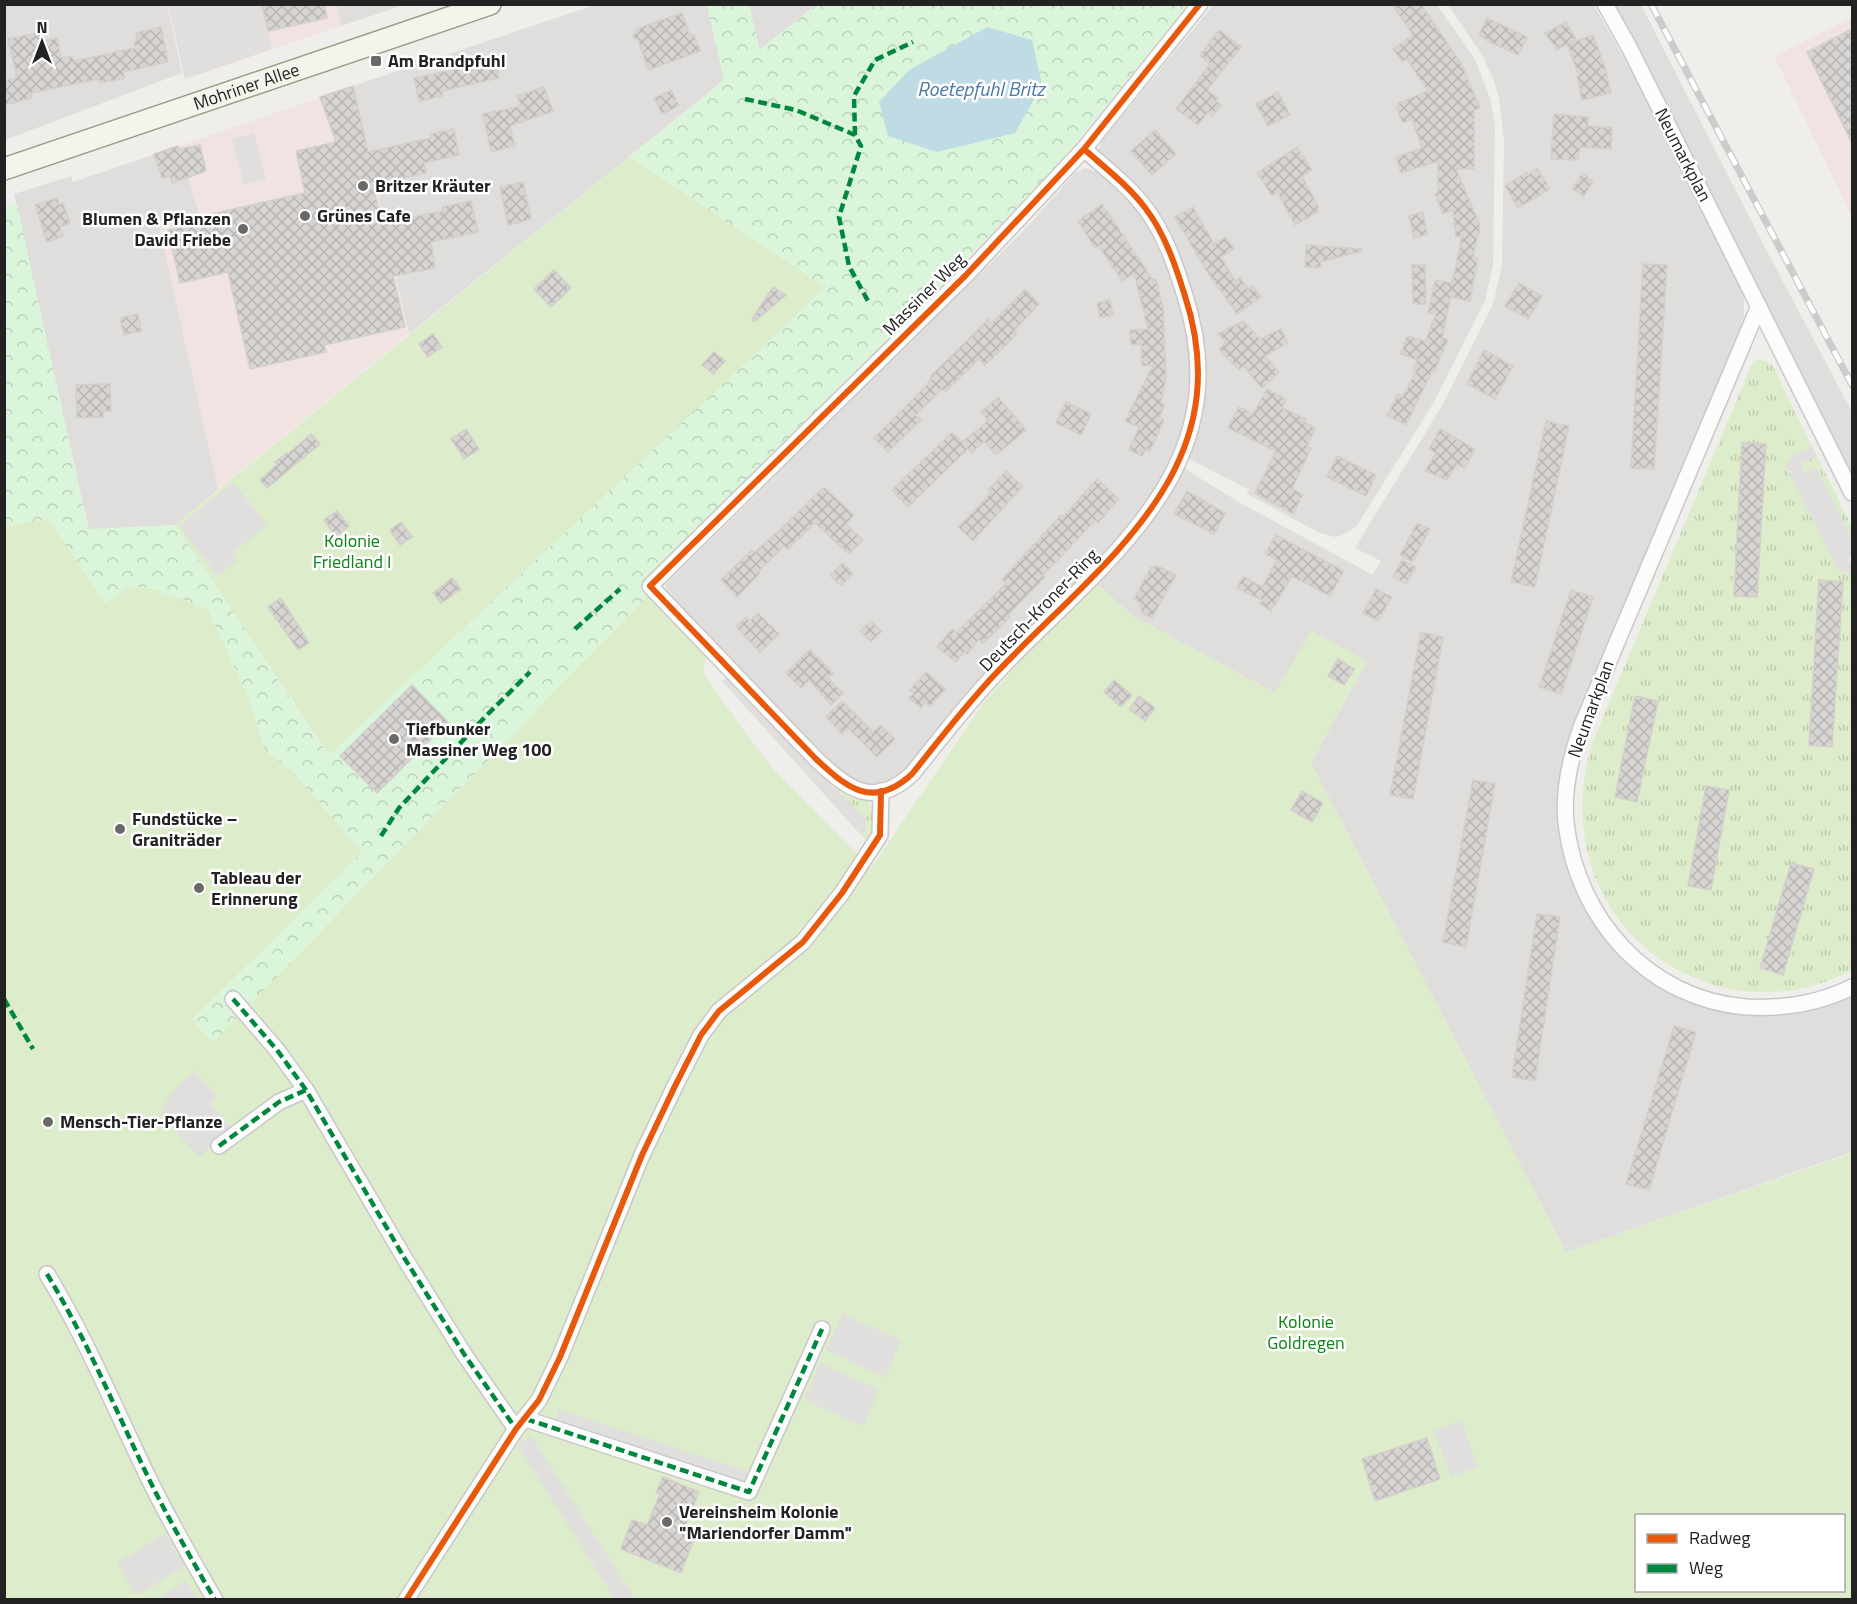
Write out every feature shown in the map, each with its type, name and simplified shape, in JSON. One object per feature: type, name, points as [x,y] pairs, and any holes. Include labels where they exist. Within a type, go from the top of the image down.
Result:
[{"type":"main road","name":"Mohriner Allee","points":[[4,169],[490,4]]},
{"type":"street","name":"Massiner Weg","points":[[881,791],[854,789],[839,780],[650,586],[965,276],[1084,149],[1200,4]]},
{"type":"street","name":"Neumarkplan","points":[[1605,4],[1630,48],[1852,493]]},
{"type":"street","name":"Deutsch-Kroner-Ring","points":[[881,791],[903,782],[912,774],[999,670],[1118,549],[1161,494],[1179,461],[1191,432],[1198,392],[1198,356],[1192,321],[1178,274],[1153,219],[1146,209],[1084,149]]},
{"type":"street","name":"Neumarkplan","points":[[1759,306],[1582,724],[1570,768],[1566,821],[1570,847],[1578,873],[1601,922],[1638,963],[1657,978],[1690,995],[1710,1002],[1766,1008],[1792,1006],[1852,987]]},
{"type":"street","points":[[406,1599],[539,1400],[560,1357],[642,1155],[701,1035],[719,1011],[803,942],[842,893],[880,835],[881,791]]},
{"type":"street","points":[[233,999],[277,1050],[306,1090],[405,1259],[464,1354],[521,1424],[749,1492],[822,1329]]},
{"type":"street","points":[[219,1146],[279,1102],[306,1090]]},
{"type":"street","points":[[47,1274],[89,1349],[149,1479],[182,1543],[215,1599]]},
{"type":"shaded area","points":[[336,4],[404,5],[341,26]]},
{"type":"shaded area","points":[[598,4],[707,5],[724,80],[409,334],[353,86]]},
{"type":"shaded area","points":[[749,4],[816,5],[759,50]]},
{"type":"shaded area","points":[[5,5],[167,5],[182,73],[5,140]]},
{"type":"shaded area","points":[[167,5],[336,5],[341,26],[185,79]]},
{"type":"shaded area","points":[[168,5],[262,5],[272,49],[185,79]]},
{"type":"shaded area","points":[[1213,5],[1437,5],[1475,59],[1490,98],[1495,126],[1493,265],[1485,301],[1434,402],[1356,527],[1335,537],[1320,533],[1247,494],[1249,490],[1186,457],[1198,420],[1180,269],[1098,153],[1101,142]]},
{"type":"shaded area","points":[[1448,5],[1594,5],[1656,116],[1741,286],[1744,299],[1744,315],[1739,335],[1565,752],[1561,771],[1559,809],[1562,839],[1565,859],[1581,899],[1592,921],[1626,961],[1648,980],[1693,1004],[1726,1013],[1761,1016],[1796,1013],[1826,1006],[1852,996],[1852,1152],[1566,1252],[1311,763],[1367,661],[1275,693],[1133,616],[1094,581],[1181,468],[1188,469],[1244,505],[1373,575],[1381,561],[1355,548],[1442,406],[1493,304],[1502,264],[1504,142],[1499,98],[1482,55]]},
{"type":"shaded area","points":[[1613,5],[1641,5],[1852,412],[1852,474],[1668,106]]},
{"type":"shaded area","points":[[1852,17],[1852,217],[1774,56]]},
{"type":"shaded area","points":[[353,86],[409,334],[218,489],[159,225],[200,216],[179,146]]},
{"type":"shaded area","points":[[254,133],[266,179],[244,185],[232,139]]},
{"type":"shaded area","points":[[179,146],[200,217],[159,225],[218,489],[175,525],[89,530],[14,194],[71,176],[73,182]]},
{"type":"shaded area","points":[[1085,168],[1108,175],[1140,208],[1172,271],[1195,372],[1181,449],[1133,525],[900,779],[869,787],[841,778],[667,596],[665,585],[1029,225],[1075,173]]},
{"type":"shaded area","points":[[1812,447],[1817,456],[1803,462],[1801,468],[1805,472],[1816,467],[1852,539],[1852,555],[1849,561],[1852,563],[1852,574],[1839,571],[1785,466],[1792,455]]},
{"type":"shaded area","points":[[233,482],[267,525],[233,552],[238,560],[218,576],[179,526]]},
{"type":"shaded area","points":[[731,677],[866,819],[866,833],[859,833],[722,681]]},
{"type":"shaded area","points":[[194,1071],[217,1096],[209,1104],[232,1128],[200,1157],[160,1115],[169,1095]]},
{"type":"shaded area","points":[[843,1314],[901,1340],[885,1377],[826,1350]]},
{"type":"shaded area","points":[[820,1363],[879,1390],[863,1426],[804,1400]]},
{"type":"shaded area","points":[[559,1410],[749,1472],[744,1486],[554,1424]]},
{"type":"shaded area","points":[[1461,1421],[1478,1467],[1451,1477],[1434,1431]]},
{"type":"shaded area","points":[[531,1436],[635,1599],[615,1599],[517,1445]]},
{"type":"shaded area","points":[[165,1533],[185,1566],[136,1595],[117,1563]]},
{"type":"shaded area","points":[[186,1581],[198,1599],[158,1599]]},
{"type":"green space","points":[[707,5],[749,5],[760,50],[816,5],[1188,5],[1053,171],[962,263],[965,267],[641,585],[649,595],[214,1042],[192,1021],[362,852],[291,770],[264,750],[253,709],[127,587],[105,604],[48,519],[5,526],[4,208],[17,204],[88,529],[175,525],[328,755],[825,287],[629,157],[724,80]]},
{"type":"green space","name":"Kolonie Friedland I","points":[[629,157],[826,287],[329,755],[175,525]]},
{"type":"green space","points":[[1761,359],[1773,366],[1812,447],[1792,455],[1839,571],[1852,574],[1852,970],[1807,987],[1762,992],[1718,986],[1677,969],[1641,944],[1612,910],[1592,869],[1583,822],[1584,781],[1593,741],[1751,366]]},
{"type":"green space","points":[[1817,456],[1852,527],[1852,539],[1816,467],[1805,472],[1801,468],[1803,462]]},
{"type":"green space","name":"Kolonie Goldregen","points":[[48,519],[105,603],[127,587],[147,587],[208,609],[253,709],[264,750],[291,770],[362,852],[192,1020],[213,1042],[649,595],[706,655],[705,676],[776,772],[871,868],[985,701],[1027,654],[1097,584],[1133,616],[1275,693],[1311,631],[1367,661],[1311,763],[1566,1252],[1852,1153],[1852,1599],[5,1600],[5,526]]},
{"type":"green space","points":[[835,788],[866,798],[875,820],[874,830],[867,841],[859,833],[866,832]]},
{"type":"water","name":"Roetepfuhl Britz","points":[[987,27],[1032,40],[1042,85],[1015,133],[937,152],[888,136],[879,102],[909,70]]},
{"type":"building","points":[[262,4],[324,4],[327,18],[268,31]]},
{"type":"building","points":[[1392,4],[1421,4],[1462,65],[1480,108],[1474,110],[1474,169],[1456,169],[1479,223],[1480,234],[1478,234],[1473,257],[1478,258],[1470,301],[1451,297],[1442,338],[1448,340],[1406,425],[1387,416],[1398,394],[1403,396],[1416,371],[1413,370],[1417,360],[1401,354],[1407,336],[1425,341],[1436,314],[1428,313],[1435,280],[1452,283],[1462,236],[1456,237],[1453,210],[1443,214],[1435,194],[1438,193],[1438,161],[1401,173],[1396,157],[1422,148],[1412,119],[1403,123],[1396,107],[1399,106],[1398,103],[1428,91],[1407,59],[1402,62],[1393,49],[1413,35]]},
{"type":"building","points":[[682,13],[690,36],[694,35],[700,51],[648,70],[638,40],[633,37],[636,29]]},
{"type":"building","points":[[1487,18],[1527,37],[1518,55],[1479,35]]},
{"type":"building","points":[[1566,22],[1576,39],[1557,50],[1545,33]]},
{"type":"building","points":[[161,27],[168,62],[123,72],[125,78],[100,83],[99,79],[31,93],[32,98],[4,105],[4,81],[17,78],[8,39],[42,32],[43,41],[57,38],[61,58],[72,56],[74,61],[135,48],[136,33]]},
{"type":"building","points":[[1852,29],[1852,143],[1807,52]]},
{"type":"building","points":[[1219,30],[1241,47],[1207,90],[1218,98],[1216,101],[1221,105],[1212,116],[1208,112],[1198,125],[1176,109],[1210,64],[1200,55]]},
{"type":"building","points":[[1593,35],[1605,67],[1611,93],[1582,100],[1577,76],[1579,76],[1567,44]]},
{"type":"building","points":[[483,57],[484,64],[496,61],[499,78],[442,91],[443,96],[419,101],[414,78],[461,68],[460,62]]},
{"type":"building","points":[[353,86],[368,152],[431,138],[430,134],[454,129],[459,155],[424,163],[426,173],[373,185],[382,223],[443,211],[442,207],[471,201],[478,232],[431,242],[435,268],[393,276],[405,327],[324,345],[326,352],[250,369],[228,272],[180,283],[168,230],[204,222],[202,216],[305,193],[296,151],[336,142],[320,97]]},
{"type":"building","points":[[544,87],[553,111],[510,126],[515,146],[491,152],[483,114],[521,106],[517,96]]},
{"type":"building","points":[[671,90],[679,106],[662,114],[654,98]]},
{"type":"building","points":[[1278,92],[1290,115],[1268,126],[1256,104]]},
{"type":"building","points":[[1554,114],[1588,117],[1588,126],[1612,128],[1611,149],[1580,147],[1578,160],[1551,159]]},
{"type":"building","points":[[1155,130],[1176,154],[1152,175],[1131,151]]},
{"type":"building","points":[[200,145],[206,171],[172,183],[170,176],[162,178],[154,154],[178,146],[179,149]]},
{"type":"building","points":[[1297,147],[1312,170],[1302,176],[1318,206],[1318,212],[1295,225],[1277,192],[1272,196],[1257,173]]},
{"type":"building","points":[[1537,168],[1550,189],[1518,208],[1505,186]]},
{"type":"building","points":[[1582,173],[1593,181],[1584,196],[1572,189]]},
{"type":"building","points":[[523,182],[531,219],[508,225],[500,187]]},
{"type":"building","points":[[57,198],[59,204],[63,203],[70,223],[60,227],[63,236],[47,242],[35,205]]},
{"type":"building","points":[[1102,204],[1153,280],[1156,279],[1163,307],[1166,378],[1161,403],[1165,405],[1159,417],[1164,420],[1150,451],[1146,449],[1142,456],[1129,450],[1139,427],[1125,421],[1153,365],[1142,366],[1141,344],[1131,345],[1130,330],[1148,329],[1134,273],[1122,281],[1099,246],[1095,248],[1078,221]]},
{"type":"building","points":[[1193,207],[1214,244],[1226,237],[1234,249],[1221,257],[1235,281],[1240,278],[1248,289],[1253,286],[1261,297],[1237,314],[1206,270],[1175,217]]},
{"type":"building","points":[[1423,212],[1427,234],[1414,238],[1409,216]]},
{"type":"building","points":[[1306,245],[1361,249],[1362,251],[1320,262],[1321,268],[1305,267]]},
{"type":"building","points":[[1643,264],[1667,265],[1654,469],[1631,468]]},
{"type":"building","points":[[1412,265],[1425,265],[1426,304],[1413,304]]},
{"type":"building","points":[[554,270],[571,288],[551,307],[534,289]]},
{"type":"building","points":[[1519,283],[1542,296],[1528,319],[1505,306]]},
{"type":"building","points":[[773,287],[786,295],[754,322],[752,319]]},
{"type":"building","points":[[1025,289],[1039,304],[1014,331],[1017,334],[985,365],[979,359],[945,392],[942,389],[916,415],[921,420],[888,452],[874,438],[924,388],[931,379],[930,377],[989,319],[992,323]]},
{"type":"building","points":[[1110,300],[1113,315],[1100,318],[1097,303]]},
{"type":"building","points":[[138,314],[141,331],[124,335],[120,318]]},
{"type":"building","points":[[1243,321],[1260,339],[1281,329],[1288,343],[1265,356],[1279,372],[1262,388],[1243,366],[1239,370],[1219,349],[1226,342],[1218,334]]},
{"type":"building","points":[[433,334],[442,347],[428,357],[419,344]]},
{"type":"building","points":[[1484,350],[1513,366],[1495,399],[1467,384]]},
{"type":"building","points":[[714,352],[725,361],[713,374],[702,365]]},
{"type":"building","points":[[110,384],[111,411],[103,411],[103,417],[77,418],[76,385]]},
{"type":"building","points":[[1267,389],[1286,399],[1282,408],[1306,419],[1304,422],[1316,428],[1307,446],[1311,448],[1292,489],[1303,494],[1293,514],[1255,493],[1276,451],[1228,428],[1239,407],[1253,414]]},
{"type":"building","points":[[998,397],[1026,430],[996,455],[984,441],[972,453],[968,449],[908,507],[892,490],[952,432],[962,442],[988,421],[981,412]]},
{"type":"building","points":[[1066,402],[1091,414],[1081,435],[1056,423]]},
{"type":"building","points":[[1546,421],[1569,426],[1535,587],[1511,582]]},
{"type":"building","points":[[466,429],[479,449],[464,459],[451,439]]},
{"type":"building","points":[[1440,429],[1475,449],[1465,468],[1457,464],[1447,480],[1425,471],[1436,453],[1429,449]]},
{"type":"building","points":[[311,434],[320,444],[267,488],[260,480],[277,464],[275,462]]},
{"type":"building","points":[[1742,443],[1766,444],[1757,597],[1734,596]]},
{"type":"building","points":[[1337,456],[1376,475],[1366,496],[1327,477]]},
{"type":"building","points":[[1006,471],[1023,486],[973,541],[958,527],[991,493],[988,490]]},
{"type":"building","points":[[1097,479],[1119,499],[1098,523],[1096,520],[1043,575],[1045,577],[1008,615],[1010,617],[983,643],[979,639],[967,654],[964,652],[956,662],[937,647],[952,629],[956,633],[1006,584],[1002,579]]},
{"type":"building","points":[[824,487],[854,515],[846,524],[863,540],[849,554],[815,523],[788,549],[784,546],[737,597],[721,580],[752,550],[754,553],[783,527]]},
{"type":"building","points":[[1187,491],[1225,513],[1214,534],[1174,514]]},
{"type":"building","points":[[337,511],[349,526],[336,537],[324,520]]},
{"type":"building","points":[[401,522],[412,537],[400,545],[390,530]]},
{"type":"building","points":[[1417,523],[1430,529],[1412,562],[1400,555]]},
{"type":"building","points":[[1276,535],[1344,571],[1330,596],[1292,576],[1271,611],[1260,604],[1262,600],[1237,588],[1243,576],[1262,587],[1277,560],[1265,554]]},
{"type":"building","points":[[1402,560],[1416,567],[1406,584],[1393,577]]},
{"type":"building","points":[[843,563],[853,573],[841,586],[830,575]]},
{"type":"building","points":[[1158,566],[1176,575],[1152,618],[1142,613],[1139,602],[1134,599],[1151,567]]},
{"type":"building","points":[[452,578],[461,589],[441,603],[433,593]]},
{"type":"building","points":[[1819,580],[1843,582],[1832,747],[1809,745]]},
{"type":"building","points":[[1376,589],[1392,597],[1378,621],[1363,613]]},
{"type":"building","points":[[1571,590],[1593,597],[1561,694],[1539,687]]},
{"type":"building","points":[[281,598],[309,643],[298,650],[268,607]]},
{"type":"building","points":[[758,613],[779,634],[760,652],[736,627],[746,617],[750,621]]},
{"type":"building","points":[[871,621],[882,631],[871,642],[860,631]]},
{"type":"building","points":[[1421,632],[1443,637],[1413,799],[1390,795]]},
{"type":"building","points":[[810,649],[833,673],[828,678],[843,693],[831,705],[809,680],[801,688],[786,673]]},
{"type":"building","points":[[1338,659],[1354,669],[1344,685],[1328,676]]},
{"type":"building","points":[[926,672],[945,689],[930,707],[925,702],[921,708],[909,698],[914,693],[910,690]]},
{"type":"building","points":[[1114,680],[1132,695],[1121,707],[1104,692]]},
{"type":"building","name":"Tiefbunker Massiner Weg 100","points":[[412,685],[448,722],[377,793],[340,756]]},
{"type":"building","points":[[1139,696],[1155,708],[1145,721],[1129,709]]},
{"type":"building","points":[[1635,696],[1658,701],[1637,802],[1615,797]]},
{"type":"building","points":[[842,701],[873,732],[880,725],[895,739],[877,757],[848,728],[842,734],[826,717]]},
{"type":"building","points":[[1473,780],[1495,784],[1466,947],[1443,942]]},
{"type":"building","points":[[1706,786],[1729,790],[1711,890],[1688,886]]},
{"type":"building","points":[[1302,791],[1323,803],[1312,822],[1291,810]]},
{"type":"building","points":[[1791,863],[1814,869],[1783,975],[1760,968]]},
{"type":"building","points":[[1537,914],[1560,917],[1535,1081],[1512,1077]]},
{"type":"building","points":[[1674,1026],[1696,1032],[1649,1190],[1626,1184]]},
{"type":"building","points":[[1427,1438],[1440,1479],[1375,1501],[1362,1459]]},
{"type":"building","name":"Vereinsheim Kolonie \"Mariendorfer Damm\"","points":[[663,1477],[699,1492],[683,1531],[686,1533],[684,1539],[693,1542],[681,1573],[621,1549],[632,1520],[647,1525],[660,1494],[656,1493]]},
{"type":"railway","points":[[1651,4],[1852,385]]},
{"type":"marked path","points":[[855,135],[854,96],[875,60],[913,42]]},
{"type":"marked path","points":[[745,99],[796,110],[855,135],[861,146],[839,217],[849,266],[868,301]]},
{"type":"marked path","points":[[575,629],[620,589]]},
{"type":"marked path","points":[[381,836],[399,808],[530,672]]},
{"type":"marked path","points":[[4,999],[33,1049]]},
{"type":"marked path","points":[[233,999],[277,1050],[306,1090],[405,1259],[464,1354],[516,1429]]},
{"type":"marked path","points":[[219,1146],[279,1102],[306,1090]]},
{"type":"marked path","points":[[47,1274],[88,1349],[157,1494],[215,1600]]},
{"type":"marked path","points":[[526,1419],[749,1492],[822,1329]]},
{"type":"cycle path","points":[[1084,149],[1132,193],[1153,219],[1169,251],[1185,296],[1197,357],[1194,412],[1178,461],[1152,506],[1119,549],[988,682],[912,774],[898,785],[885,791],[873,793],[861,791],[839,779],[816,759],[650,586],[965,276],[1084,149],[1200,4]]},
{"type":"cycle path","points":[[406,1600],[516,1429],[539,1400],[560,1357],[642,1155],[701,1035],[719,1011],[803,942],[842,893],[880,835],[881,791]]},
{"type":"place","name":"Am Brandpfuhl","points":[[376,61]]},
{"type":"place","name":"Britzer Kräuter","points":[[363,186]]},
{"type":"place","name":"Grünes Cafe","points":[[305,216]]},
{"type":"place","name":"Blumen & Pflanzen David Friebe","points":[[243,229]]},
{"type":"place","name":"Tiefbunker Massiner Weg 100","points":[[394,739]]},
{"type":"place","name":"Fundstücke – Graniträder","points":[[120,829]]},
{"type":"place","name":"Tableau der Erinnerung","points":[[199,888]]},
{"type":"place","name":"Mensch-Tier-Pflanze","points":[[48,1122]]},
{"type":"place","name":"Vereinsheim Kolonie \"Mariendorfer Damm\"","points":[[667,1522]]}]
